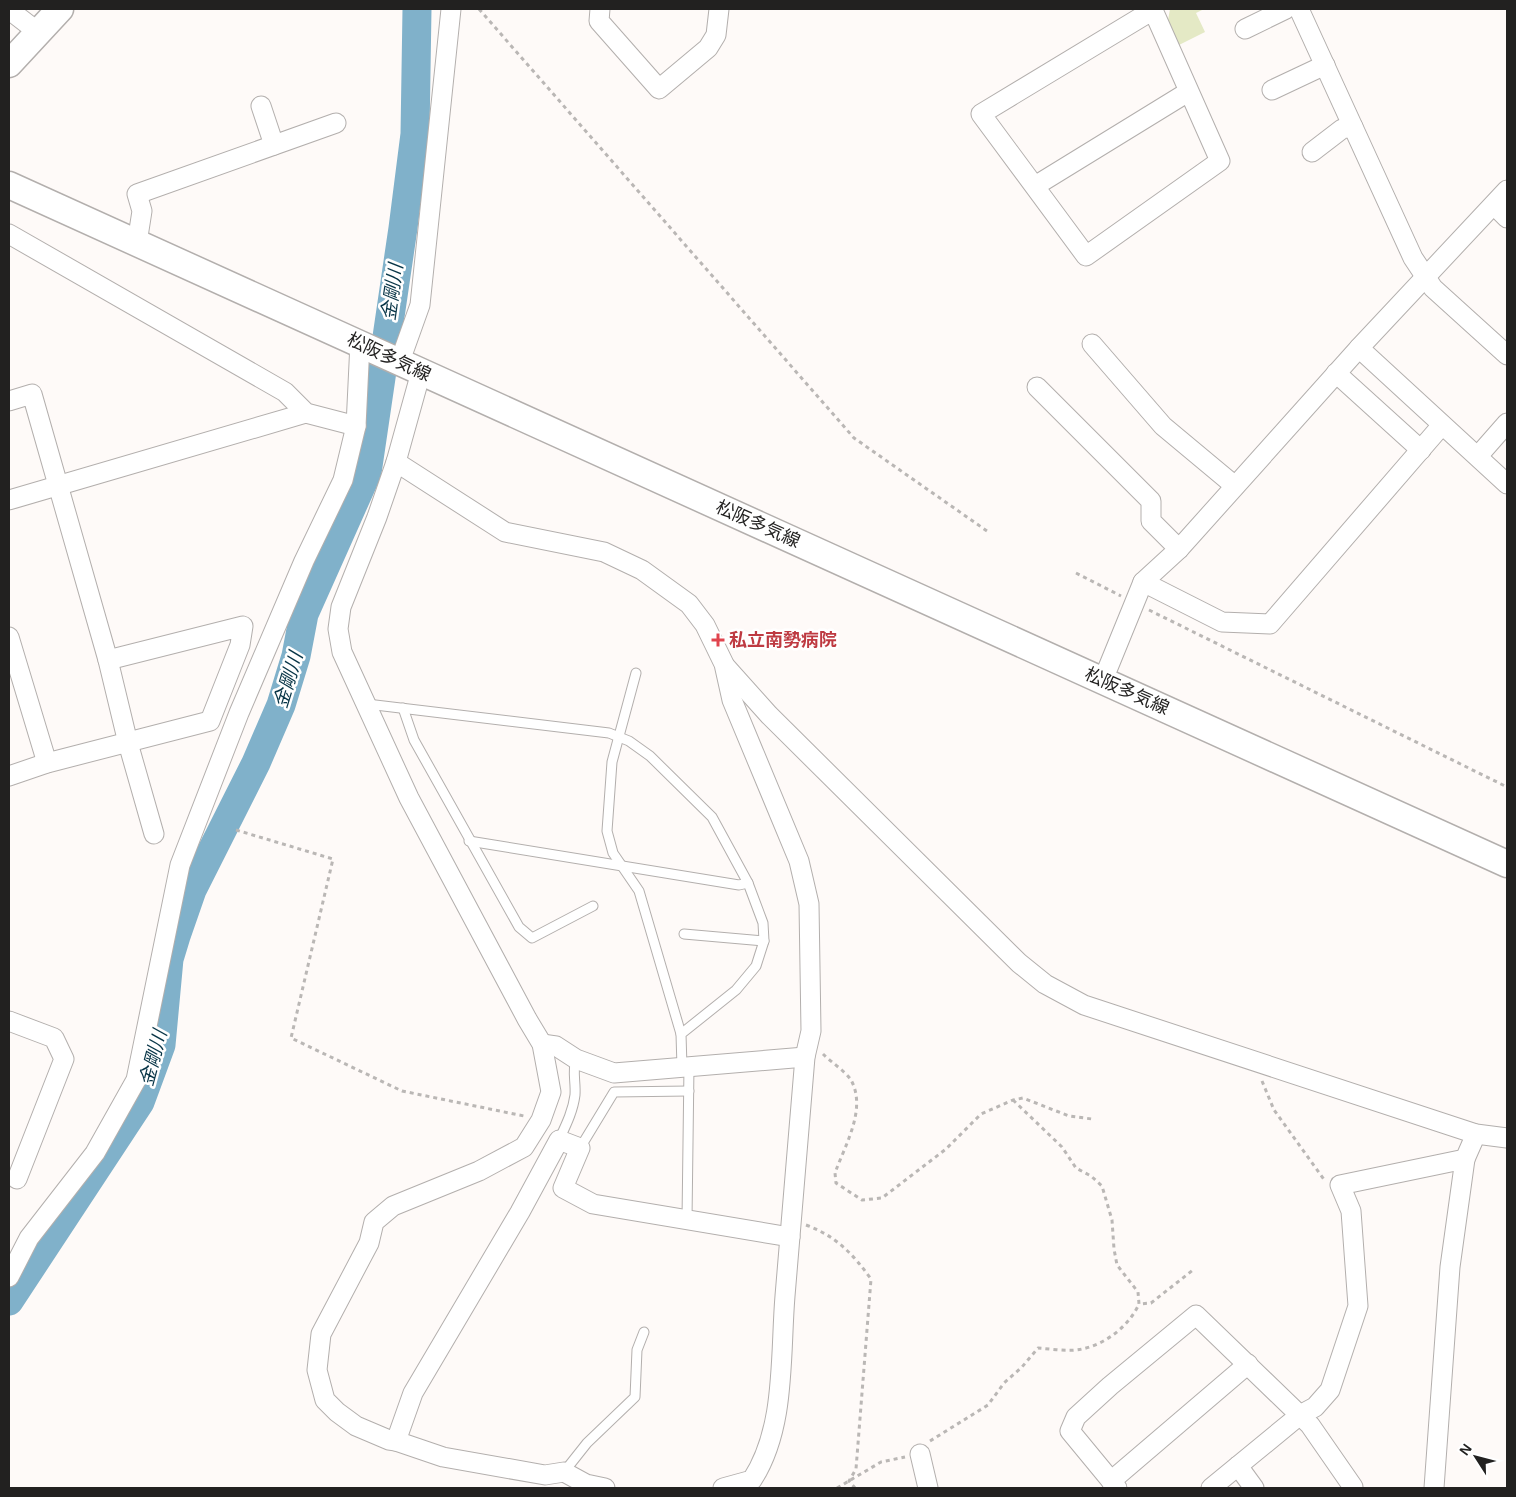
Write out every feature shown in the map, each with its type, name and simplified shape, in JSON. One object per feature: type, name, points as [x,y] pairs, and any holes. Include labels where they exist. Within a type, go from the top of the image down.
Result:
[{"type":"main road","points":[[9,64],[60,9]]},
{"type":"main road","name":"松阪多気線","points":[[9,185],[1507,864]]},
{"type":"street","points":[[451,9],[420,305],[404,364],[396,462],[378,517],[341,607],[338,629],[342,652],[364,704],[409,798],[542,1044],[551,1092],[541,1120],[524,1147],[479,1170],[393,1206],[374,1222],[368,1243],[321,1334],[317,1370],[325,1400],[337,1412],[356,1426],[389,1440],[443,1457],[546,1475],[564,1472],[586,1484],[605,1488]]},
{"type":"street","points":[[600,9],[599,21],[659,90],[708,48],[716,35],[720,9]]},
{"type":"street","points":[[1154,9],[1188,92],[1220,160],[1086,256],[981,114],[1154,9]]},
{"type":"street","points":[[1245,29],[1286,9]]},
{"type":"street","points":[[1299,9],[1413,258],[1424,277],[1507,355]]},
{"type":"street","points":[[9,11],[38,32]]},
{"type":"street","points":[[1272,90],[1325,65]]},
{"type":"street","points":[[1035,186],[1188,92]]},
{"type":"street","points":[[261,106],[274,145]]},
{"type":"street","points":[[137,242],[142,211],[137,194],[336,123]]},
{"type":"street","points":[[1312,152],[1342,129],[1353,127]]},
{"type":"street","points":[[1103,680],[1133,602],[1143,582],[1179,549],[1336,373],[1507,190]]},
{"type":"street","points":[[1494,205],[1507,218]]},
{"type":"street","points":[[9,234],[285,392],[306,413],[356,426]]},
{"type":"street","points":[[1092,344],[1163,426],[1235,486]]},
{"type":"street","points":[[9,1277],[29,1238],[96,1153],[136,1080],[180,865],[243,704],[304,562],[343,480],[356,426],[365,345]]},
{"type":"street","points":[[1359,348],[1507,484]]},
{"type":"street","points":[[1336,373],[1421,450]]},
{"type":"street","points":[[1037,387],[1151,501],[1151,522],[1179,549]]},
{"type":"street","points":[[9,401],[32,394],[108,660],[128,743],[154,834]]},
{"type":"street","points":[[9,500],[306,413]]},
{"type":"street","points":[[1478,456],[1507,423]]},
{"type":"street","points":[[1143,582],[1222,622],[1270,624],[1442,425]]},
{"type":"street","points":[[396,462],[505,532],[604,552],[642,570],[689,604],[704,625],[724,664],[732,700],[799,861],[809,904],[811,1031],[805,1057],[779,1402],[756,1484],[723,1488]]},
{"type":"street","points":[[9,776],[47,763],[210,721],[240,645],[243,626],[108,660]]},
{"type":"street","points":[[9,637],[15,682],[47,763]]},
{"type":"street","points":[[724,664],[776,722],[1019,963],[1045,984],[1084,1005],[1254,1059],[1476,1134],[1507,1138]]},
{"type":"street","points":[[9,1021],[54,1038],[64,1059],[17,1179]]},
{"type":"street","points":[[542,1044],[556,1046],[576,1059],[614,1073],[805,1057]]},
{"type":"street","points":[[1434,1488],[1450,1268],[1465,1159],[1476,1134]]},
{"type":"street","points":[[396,1441],[413,1393],[520,1212],[559,1140],[580,1148],[563,1188],[593,1204],[687,1219],[791,1228]]},
{"type":"street","points":[[1211,1488],[1300,1415],[1315,1407],[1330,1390],[1358,1306],[1351,1211],[1340,1185],[1465,1159]]},
{"type":"street","points":[[1248,1364],[1114,1484],[1070,1431],[1076,1417],[1110,1386],[1196,1315],[1248,1364],[1310,1425],[1353,1487],[1351,1488]]},
{"type":"street","points":[[920,1454],[928,1488]]},
{"type":"street","points":[[1238,1466],[1254,1488]]},
{"type":"lane","points":[[636,673],[612,762],[607,831],[613,853],[624,866],[639,891],[681,1034],[689,1091],[687,1219]]},
{"type":"lane","points":[[364,704],[609,733],[629,741],[650,756],[712,817],[748,883],[763,923],[764,941],[756,966],[736,990],[681,1034]]},
{"type":"lane","points":[[403,708],[414,740],[519,927],[532,938],[593,906]]},
{"type":"lane","points":[[470,841],[739,885],[748,883]]},
{"type":"lane","points":[[684,934],[764,941]]},
{"type":"lane","points":[[559,1140],[570,1118],[575,1094],[573,1068],[576,1059]]},
{"type":"lane","points":[[580,1148],[614,1092],[689,1091]]},
{"type":"lane","points":[[564,1472],[587,1443],[635,1397],[637,1350],[644,1332]]},
{"type":"path","points":[[479,9],[854,438],[987,531]]},
{"type":"path","points":[[1076,573],[1507,787]]},
{"type":"path","points":[[236,830],[332,859],[291,1038],[402,1091],[541,1120]]},
{"type":"path","points":[[811,1031],[822,1054],[851,1079],[858,1099],[857,1112],[835,1173],[836,1183],[862,1200],[882,1198],[946,1149],[981,1114],[1013,1100],[1023,1098],[1069,1116],[1092,1119]]},
{"type":"path","points":[[1254,1059],[1274,1110],[1324,1181],[1340,1185]]},
{"type":"path","points":[[837,1488],[881,1462],[920,1454],[928,1442],[988,1404],[1004,1383],[1022,1367],[1038,1348],[1081,1350],[1106,1341],[1133,1317],[1139,1304],[1138,1292],[1117,1265],[1112,1220],[1102,1186],[1076,1168],[1062,1147],[1013,1100]]},
{"type":"path","points":[[791,1228],[825,1232],[855,1256],[871,1279],[856,1469],[849,1481]]},
{"type":"path","points":[[1139,1304],[1151,1303],[1193,1270]]},
{"type":"path","points":[[849,1481],[854,1488]]},
{"type":"green space","points":[[1170,9],[1204,9],[1196,13],[1205,32],[1177,46],[1167,26]]},
{"type":"waterway","name":"金剛川","points":[[9,1301],[140,1102],[161,1045],[169,959],[192,890],[256,763],[281,705],[296,656],[304,614],[367,473],[415,134],[417,9]]},
{"type":"place","name":"私立南勢病院","points":[[718,640]]}]
